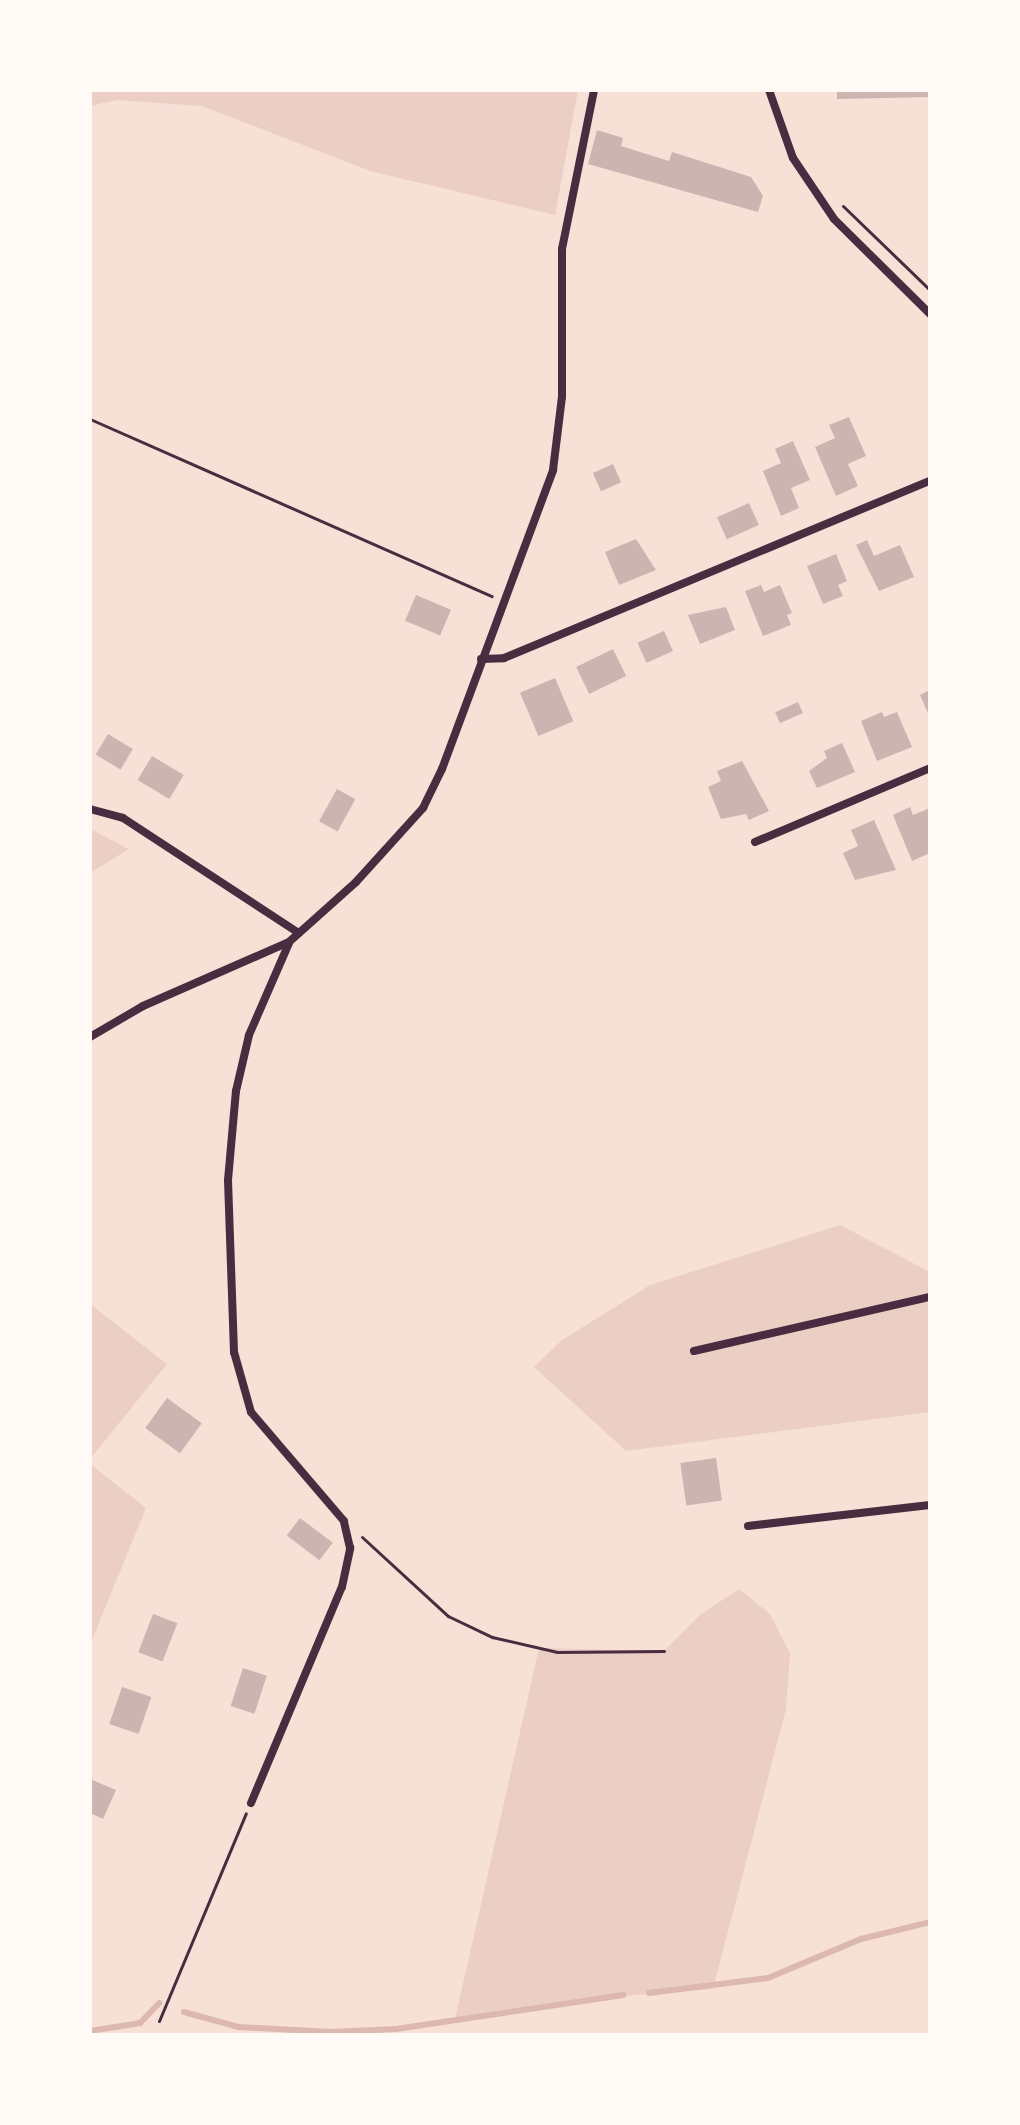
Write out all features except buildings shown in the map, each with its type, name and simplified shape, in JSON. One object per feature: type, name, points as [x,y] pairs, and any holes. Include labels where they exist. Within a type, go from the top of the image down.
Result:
[{"type":"street","points":[[90,1037],[143,1006],[289,942],[356,882],[423,808],[549,485],[559,441],[562,249],[594,90]]},
{"type":"street","points":[[769,90],[788,149],[834,219],[930,314]]},
{"type":"street","points":[[481,659],[504,658],[930,481]]},
{"type":"street","points":[[755,842],[930,768]]},
{"type":"street","points":[[90,809],[123,818],[299,933]]},
{"type":"street","points":[[251,1803],[345,1577],[350,1541],[344,1521],[251,1412],[237,1375],[233,1340],[228,1180],[236,1091],[249,1035],[289,942]]},
{"type":"street","points":[[694,1351],[930,1297]]},
{"type":"street","points":[[748,1526],[930,1505]]},
{"type":"path","points":[[840,203],[930,290]]},
{"type":"path","points":[[90,419],[503,601]]},
{"type":"path","points":[[344,1521],[448,1616],[492,1637],[557,1652],[664,1651]]},
{"type":"path","points":[[159,2021],[251,1803]]},
{"type":"shaded area","points":[[90,90],[578,90],[555,215],[370,171],[202,106],[117,100],[90,106]]},
{"type":"shaded area","points":[[90,829],[129,849],[90,873]]},
{"type":"shaded area","points":[[840,1225],[930,1272],[930,1412],[626,1451],[534,1367],[562,1340],[650,1285]]},
{"type":"shaded area","points":[[90,1304],[167,1364],[90,1459]]},
{"type":"shaded area","points":[[90,1464],[146,1508],[90,1645]]},
{"type":"shaded area","points":[[739,1589],[770,1614],[790,1653],[786,1709],[713,1989],[571,2000],[455,2019],[539,1648],[664,1651],[701,1614]]},
{"type":"waterway","points":[[649,1993],[768,1978],[861,1939],[930,1922]]},
{"type":"waterway","points":[[184,2012],[238,2027],[331,2032],[396,2029],[623,1995]]},
{"type":"waterway","points":[[90,2031],[140,2023],[159,2003]]}]
